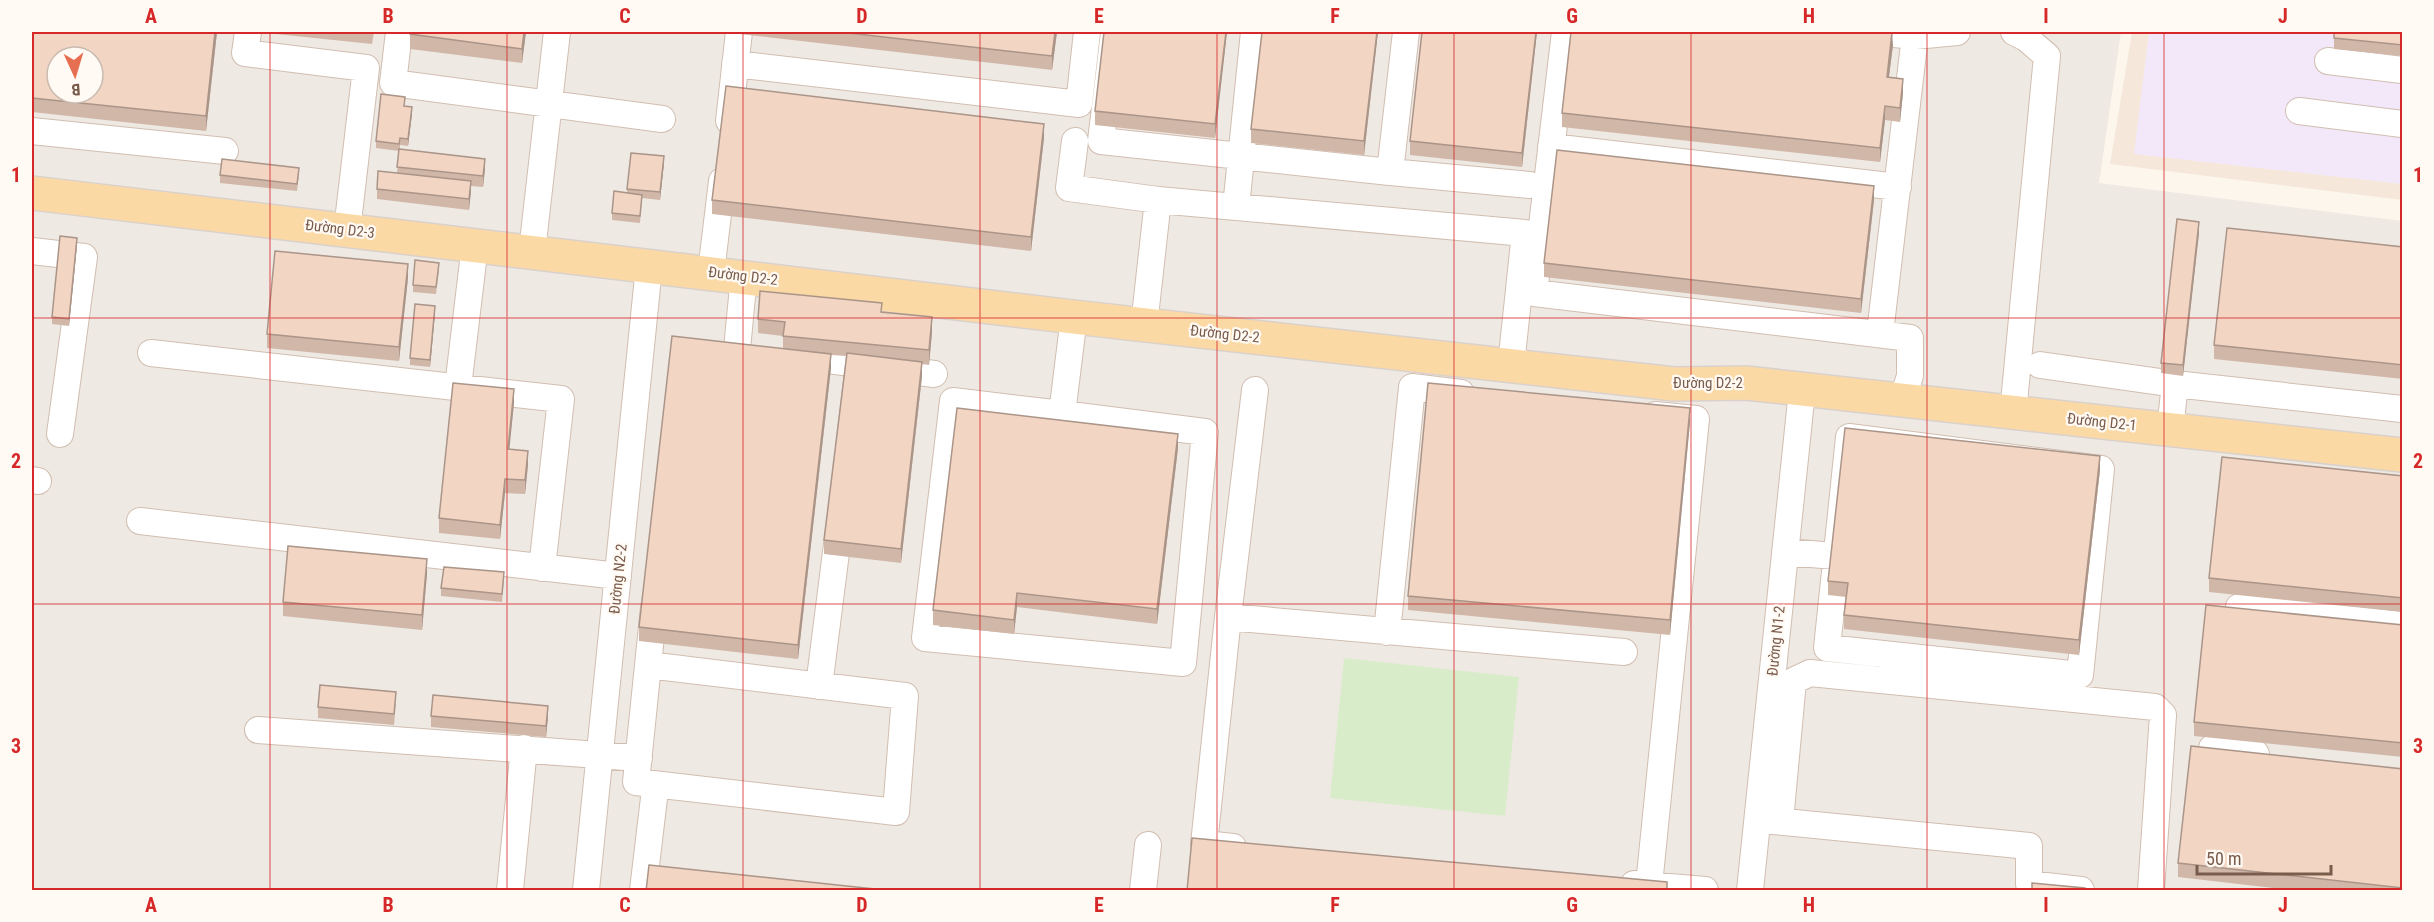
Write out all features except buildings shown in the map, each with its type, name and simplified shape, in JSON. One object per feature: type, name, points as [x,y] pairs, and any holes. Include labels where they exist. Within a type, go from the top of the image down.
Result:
[{"type":"main road","name":"Đường D2-3","points":[[32,192],[649,267]]},
{"type":"main road","name":"Đường D2-2","points":[[649,267],[711,272],[1074,317],[1674,384],[1746,383],[1802,391]]},
{"type":"main road","name":"Đường D2-1","points":[[1802,391],[2403,455]]},
{"type":"street","points":[[248,32],[245,53],[366,68],[347,230]]},
{"type":"street","points":[[399,32],[393,83],[662,119]]},
{"type":"street","points":[[532,251],[557,32]]},
{"type":"street","points":[[711,272],[739,32]]},
{"type":"street","points":[[735,64],[1079,104],[1087,32]]},
{"type":"street","points":[[1114,32],[1101,141],[1530,185]]},
{"type":"street","points":[[1236,207],[1254,32]]},
{"type":"street","points":[[1390,172],[1407,32]]},
{"type":"street","points":[[1565,32],[1534,293],[1910,338],[1910,376],[1902,400]]},
{"type":"street","points":[[1874,32],[1916,36],[1957,32]]},
{"type":"street","points":[[2013,413],[2047,56],[2026,38],[2014,32]]},
{"type":"street","points":[[1880,333],[1916,36]]},
{"type":"street","points":[[2328,61],[2403,70]]},
{"type":"street","points":[[2299,111],[2403,123]]},
{"type":"street","points":[[32,131],[225,151]]},
{"type":"street","points":[[1075,141],[1069,188],[1158,200],[1526,233],[1511,365]]},
{"type":"street","points":[[1551,147],[1898,187]]},
{"type":"street","points":[[1144,325],[1158,200]]},
{"type":"street","points":[[458,387],[476,245]]},
{"type":"street","points":[[32,251],[84,257],[60,434]]},
{"type":"street","name":"Đường N2-2","points":[[586,891],[649,267]]},
{"type":"street","points":[[744,276],[746,350],[860,375],[934,374]]},
{"type":"street","points":[[1062,414],[1074,317]]},
{"type":"street","points":[[151,353],[561,399],[542,568]]},
{"type":"street","points":[[2040,365],[2175,384],[2403,409]]},
{"type":"street","points":[[2170,429],[2175,384]]},
{"type":"street","points":[[1387,632],[1412,387],[1483,395]]},
{"type":"street","points":[[1251,848],[1204,844],[1228,617],[1256,390]]},
{"type":"street","name":"Đường N1-2","points":[[1750,891],[1769,820],[1785,552],[1802,391]]},
{"type":"street","points":[[953,400],[1062,414],[1205,432],[1183,663],[926,638],[953,400]]},
{"type":"street","points":[[1637,412],[1696,419],[1649,885]]},
{"type":"street","points":[[1849,437],[2101,469],[2080,675],[1827,648],[1836,556],[1849,437]]},
{"type":"street","points":[[819,686],[843,502]]},
{"type":"street","points":[[140,521],[618,576]]},
{"type":"street","points":[[1785,552],[1836,556]]},
{"type":"street","points":[[648,665],[906,696],[896,812],[636,782],[648,665],[657,585]]},
{"type":"street","points":[[2239,607],[2403,625]]},
{"type":"street","points":[[1228,617],[1624,652]]},
{"type":"street","points":[[2081,891],[2029,884],[2029,846],[1769,820],[1793,681],[1810,673],[2155,707],[2163,715],[2151,891]]},
{"type":"street","points":[[258,729],[639,758]]},
{"type":"street","points":[[510,891],[524,748]]},
{"type":"street","points":[[2212,748],[2284,757]]},
{"type":"street","points":[[652,875],[654,798]]},
{"type":"street","points":[[1143,891],[1148,845]]},
{"type":"street","points":[[1614,881],[1705,890]]},
{"type":"shaded area","points":[[32,32],[2121,32],[2099,183],[2402,221],[2402,890],[32,890]]},
{"type":"shaded area","points":[[2132,32],[2402,32],[2402,200],[2110,164]]},
{"type":"shaded area","points":[[2149,32],[2402,32],[2402,184],[2134,154]]},
{"type":"green space","points":[[1344,658],[1519,677],[1505,816],[1330,798]]}]
